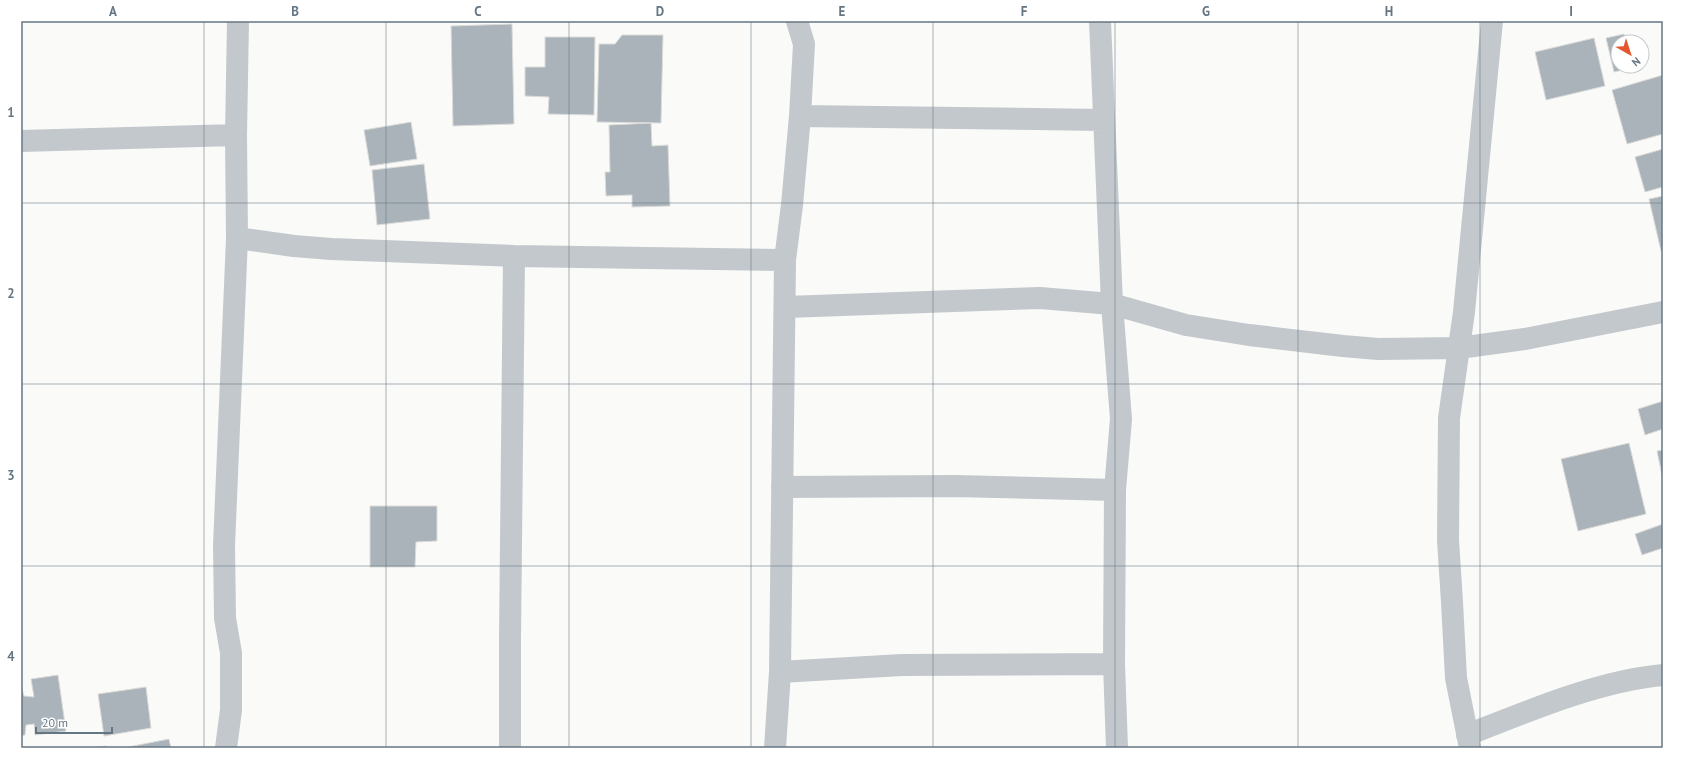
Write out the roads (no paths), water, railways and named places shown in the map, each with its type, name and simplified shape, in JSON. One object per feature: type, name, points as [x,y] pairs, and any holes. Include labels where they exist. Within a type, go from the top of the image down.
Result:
[{"type":"street","points":[[226,748],[231,710],[231,653],[225,618],[224,546],[237,238],[236,135],[238,21]]},
{"type":"street","points":[[776,748],[780,672],[786,307],[785,260],[792,205],[800,116],[804,44],[797,21]]},
{"type":"street","points":[[1100,21],[1112,304],[1121,419],[1115,490],[1114,664],[1117,748]]},
{"type":"street","points":[[1492,21],[1465,304],[1449,418],[1448,540],[1456,678],[1468,742],[1517,715],[1606,685],[1645,677],[1663,676]]},
{"type":"street","points":[[800,116],[1104,120]]},
{"type":"street","points":[[21,141],[236,135]]},
{"type":"street","points":[[237,238],[294,246],[330,249],[514,256],[785,260]]},
{"type":"street","points":[[510,748],[514,256]]},
{"type":"street","points":[[786,307],[1040,298],[1112,304],[1186,325],[1257,336],[1371,348],[1458,348],[1525,339],[1663,312]]},
{"type":"street","points":[[782,487],[954,486],[1115,490]]},
{"type":"street","points":[[780,672],[902,665],[1114,664]]}]
